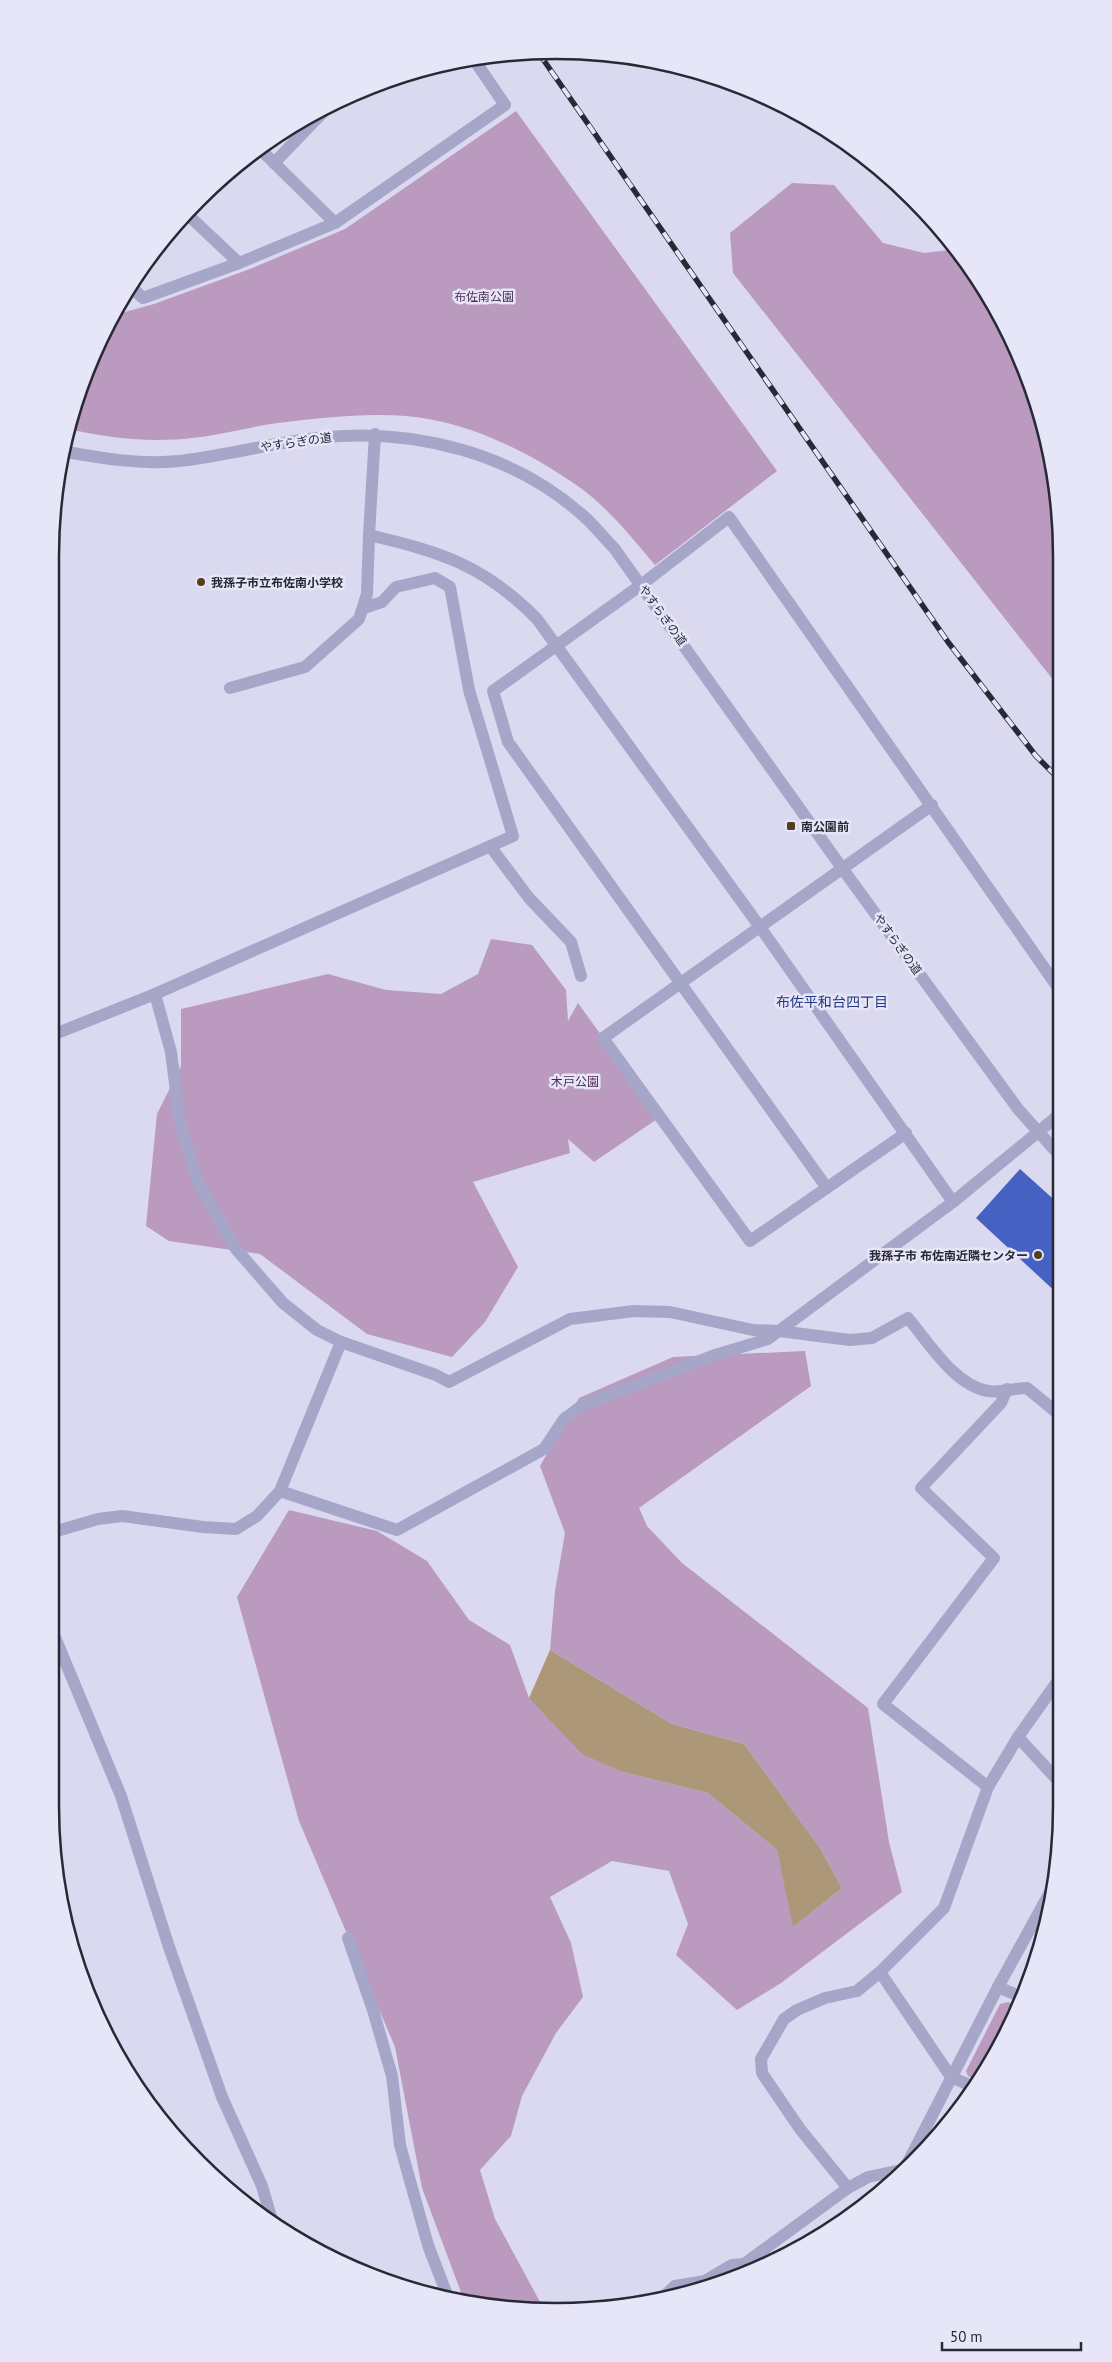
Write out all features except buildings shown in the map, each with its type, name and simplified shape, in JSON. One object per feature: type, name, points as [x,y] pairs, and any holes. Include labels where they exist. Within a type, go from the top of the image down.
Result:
[{"type":"street","points":[[136,291],[143,298],[239,263],[335,223],[505,105],[478,65]]},
{"type":"street","points":[[274,163],[314,121]]},
{"type":"street","points":[[265,154],[335,223]]},
{"type":"street","points":[[191,218],[239,263]]},
{"type":"street","points":[[230,688],[305,667],[359,619],[367,594],[374,434]]},
{"type":"street","name":"やすらぎの道","points":[[70,452],[118,460],[178,461],[317,438],[374,434],[413,438],[454,446],[494,460],[542,485],[588,520],[614,548],[842,868],[1038,1133],[1053,1149]]},
{"type":"street","points":[[827,1188],[508,742],[493,691],[642,585],[729,517],[1053,980]]},
{"type":"street","points":[[369,535],[418,546],[489,577],[517,599],[537,619],[760,927],[953,1202]]},
{"type":"street","points":[[59,1032],[155,994],[513,836],[469,690],[450,587],[435,578],[396,587],[382,602],[364,608]]},
{"type":"street","points":[[906,1134],[750,1241],[603,1038],[932,805]]},
{"type":"street","points":[[490,846],[528,898],[571,942],[581,976]]},
{"type":"street","points":[[155,994],[171,1052],[180,1123],[198,1182],[236,1250],[282,1303],[317,1330],[341,1342],[436,1375],[449,1382],[570,1319],[592,1315],[670,1312],[753,1330],[779,1331],[850,1340],[872,1338],[908,1318],[960,1380],[973,1387],[989,1391],[1027,1388],[1053,1409]]},
{"type":"street","points":[[280,1491],[396,1530],[544,1449],[564,1419],[583,1405],[712,1356],[768,1339],[953,1202],[1053,1120]]},
{"type":"street","points":[[59,1530],[98,1519],[122,1516],[203,1527],[236,1529],[257,1516],[280,1491],[341,1342]]},
{"type":"street","points":[[988,1787],[883,1704],[994,1558],[921,1488],[1001,1403],[1007,1389]]},
{"type":"street","points":[[59,1646],[122,1796],[175,1964],[222,2098],[262,2186],[269,2212]]},
{"type":"street","points":[[848,2188],[800,2129],[762,2073],[761,2059],[784,2019],[825,1998],[857,1991],[880,1972],[944,1908],[988,1787],[1018,1737],[1053,1688]]},
{"type":"street","points":[[1018,1737],[1053,1775]]},
{"type":"street","points":[[912,2154],[998,1987],[1042,1912]]},
{"type":"street","points":[[348,1938],[373,2010],[392,2076],[402,2154],[428,2245],[445,2291]]},
{"type":"street","points":[[880,1972],[951,2077],[967,2084]]},
{"type":"street","points":[[998,1987],[1016,1994]]},
{"type":"street","points":[[757,2260],[848,2188],[868,2177],[893,2171]]},
{"type":"street","points":[[708,2279],[732,2265],[741,2267]]},
{"type":"street","points":[[671,2289],[675,2286],[698,2282]]},
{"type":"green space","name":"布佐南公園","points":[[516,111],[777,471],[655,565],[611,515],[582,489],[521,451],[453,424],[406,416],[357,416],[278,423],[203,437],[161,440],[114,437],[75,430],[85,396],[110,336],[122,313],[154,304],[250,269],[345,229]]},
{"type":"green space","points":[[792,183],[834,185],[883,243],[924,253],[948,250],[950,253],[987,307],[1002,336],[1027,396],[1044,459],[1052,523],[1053,680],[733,273],[730,233]]},
{"type":"green space","name":"木戸公園","points":[[491,939],[532,945],[566,990],[568,1021],[578,1003],[660,1117],[594,1162],[568,1139],[570,1153],[473,1182],[518,1267],[485,1322],[452,1357],[367,1334],[260,1254],[169,1241],[146,1226],[157,1114],[181,1066],[181,1009],[328,974],[386,990],[441,994],[478,974]]},
{"type":"green space","points":[[805,1351],[811,1386],[639,1508],[647,1526],[682,1563],[868,1708],[889,1842],[902,1892],[781,1983],[737,2010],[676,1955],[688,1924],[669,1871],[612,1861],[550,1897],[571,1943],[583,1997],[556,2033],[522,2096],[511,2136],[480,2170],[495,2219],[540,2303],[491,2299],[462,2294],[422,2188],[395,2047],[299,1821],[237,1597],[289,1510],[377,1531],[427,1561],[469,1620],[510,1645],[529,1698],[623,1772],[708,1793],[777,1850],[794,1926],[842,1888],[820,1848],[744,1744],[672,1724],[550,1650],[555,1591],[565,1533],[540,1466],[579,1398],[673,1357]]},
{"type":"green space","points":[[1008,2002],[1012,2004],[987,2055],[972,2078],[968,2076],[966,2071],[1000,2004]]},
{"type":"shaded area","points":[[550,1650],[672,1724],[744,1744],[820,1848],[842,1888],[793,1927],[777,1850],[708,1793],[623,1772],[582,1754],[529,1698]]},
{"type":"railway","points":[[543,59],[948,642],[1036,756],[1053,773]]},
{"type":"place","name":"我孫子市立布佐南小学校","points":[[201,582]]},
{"type":"place","name":"南公園前","points":[[791,826]]},
{"type":"place","name":"我孫子市 布佐南近隣センター","points":[[1038,1255]]},
{"type":"district","name":"布佐平和台四丁目","points":[[832,1002]]}]
